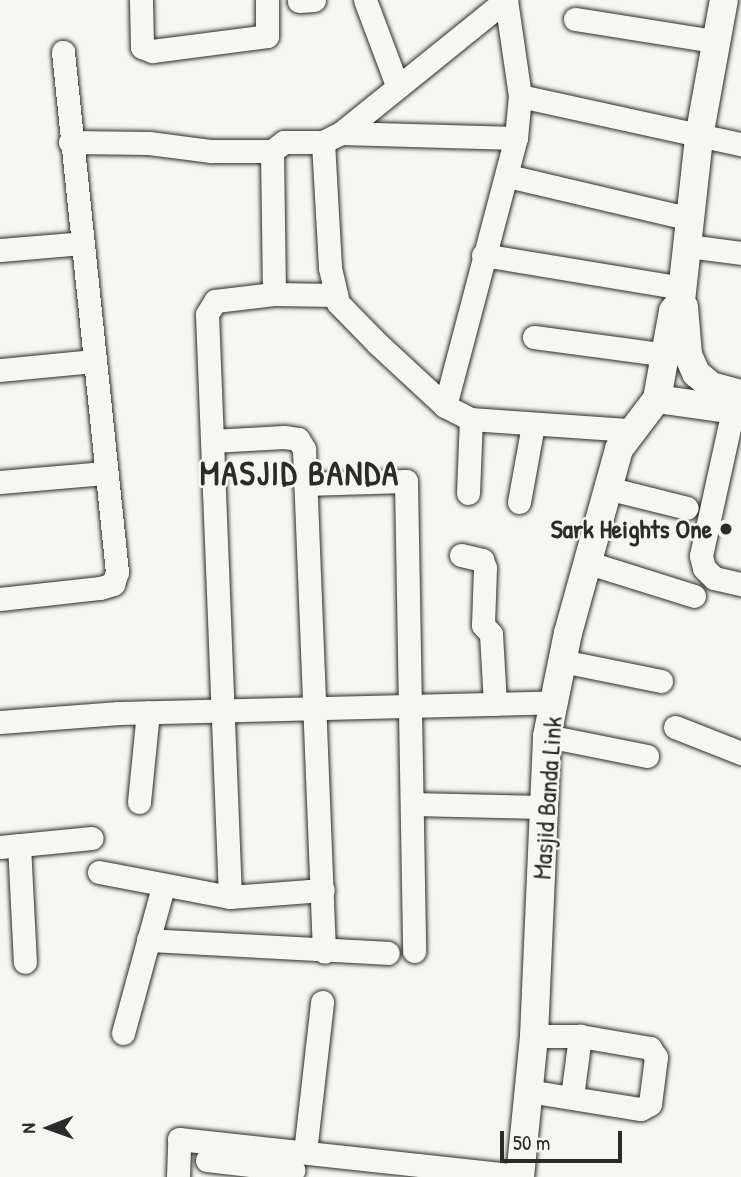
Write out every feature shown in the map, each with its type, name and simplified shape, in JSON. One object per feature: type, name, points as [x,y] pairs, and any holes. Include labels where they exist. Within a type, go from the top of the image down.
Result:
[{"type":"main road","points":[[724,0],[714,41],[699,138],[682,295],[687,312],[688,355],[696,373],[738,405]]},
{"type":"main road","points":[[682,295],[673,311],[657,399],[738,405]]},
{"type":"main road","name":"Masjid Banda Link","points":[[521,1176],[534,1036],[541,807],[547,736],[562,661],[607,488],[630,430],[657,399]]},
{"type":"street","points":[[141,0],[142,47],[152,51],[267,36],[267,0]]},
{"type":"street","points":[[299,1],[314,0]]},
{"type":"street","points":[[365,0],[397,85]]},
{"type":"street","points":[[332,137],[506,0],[520,96],[516,138],[445,407]]},
{"type":"street","points":[[575,19],[714,41]]},
{"type":"street","points":[[0,599],[113,584],[117,572],[70,142],[63,52]]},
{"type":"street","points":[[520,96],[699,138],[741,144]]},
{"type":"street","points":[[332,137],[330,268],[338,303],[445,407],[471,419],[630,430]]},
{"type":"street","points":[[70,142],[272,151],[284,142],[332,137],[516,138]]},
{"type":"street","points":[[272,151],[274,294]]},
{"type":"street","points":[[508,176],[689,233],[741,253]]},
{"type":"street","points":[[0,250],[83,243]]},
{"type":"street","points":[[483,255],[682,295]]},
{"type":"street","points":[[230,897],[226,711],[207,314],[215,301],[274,294],[336,295]]},
{"type":"street","points":[[534,337],[667,355]]},
{"type":"street","points":[[0,370],[93,361]]},
{"type":"street","points":[[738,405],[701,556],[704,568],[714,579],[741,584]]},
{"type":"street","points":[[468,493],[471,419]]},
{"type":"street","points":[[519,502],[533,425]]},
{"type":"street","points":[[212,441],[298,439],[304,449],[324,952]]},
{"type":"street","points":[[0,482],[105,473]]},
{"type":"street","points":[[305,484],[406,481],[412,708],[414,951]]},
{"type":"street","points":[[607,488],[687,508]]},
{"type":"street","points":[[461,555],[482,559],[485,568],[483,625],[491,634],[495,704]]},
{"type":"street","points":[[589,563],[694,596]]},
{"type":"street","points":[[562,661],[660,681]]},
{"type":"street","points":[[0,722],[148,712],[412,708],[554,702]]},
{"type":"street","points":[[139,802],[148,712]]},
{"type":"street","points":[[676,727],[741,753]]},
{"type":"street","points":[[547,736],[647,756]]},
{"type":"street","points":[[413,804],[541,807]]},
{"type":"street","points":[[25,962],[9,846],[92,838]]},
{"type":"street","points":[[99,872],[163,887],[230,897],[323,890]]},
{"type":"street","points":[[123,1033],[163,887]]},
{"type":"street","points":[[148,940],[324,952],[388,953]]},
{"type":"street","points":[[299,1161],[322,1002]]},
{"type":"street","points":[[528,1091],[641,1109],[650,1104],[656,1057],[650,1048],[580,1036],[534,1036]]},
{"type":"street","points":[[572,1097],[580,1036]]},
{"type":"street","points":[[178,1177],[179,1139],[207,1153],[521,1176]]},
{"type":"place","name":"Sark Heights One","points":[[726,529]]},
{"type":"district","name":"MASJID BANDA","points":[[300,474]]}]
